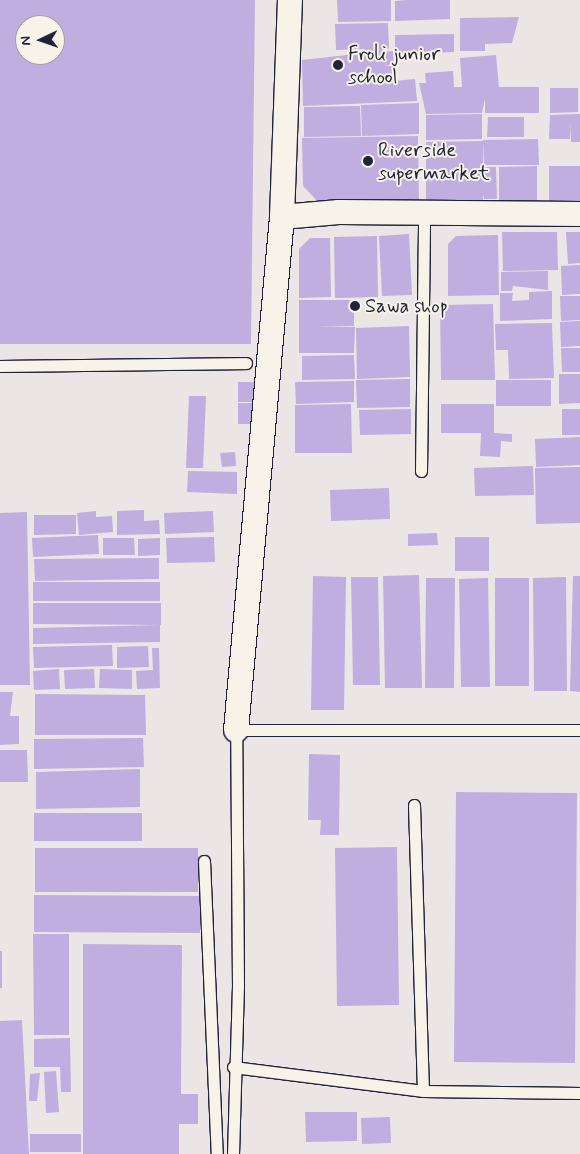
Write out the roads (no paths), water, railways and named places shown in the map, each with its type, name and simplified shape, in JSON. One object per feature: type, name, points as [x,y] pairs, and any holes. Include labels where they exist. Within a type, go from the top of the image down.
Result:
[{"type":"street","points":[[236,730],[282,217],[290,0]]},
{"type":"street","points":[[282,217],[339,212],[580,214]]},
{"type":"lane","points":[[421,471],[424,214]]},
{"type":"lane","points":[[0,366],[246,363]]},
{"type":"lane","points":[[233,1154],[233,1067],[238,986],[236,730],[580,730]]},
{"type":"lane","points":[[414,805],[423,1091]]},
{"type":"lane","points":[[204,861],[217,1154]]},
{"type":"lane","points":[[233,1067],[423,1091],[580,1093]]},
{"type":"place","name":"Froli junior school","points":[[338,65]]},
{"type":"place","name":"Riverside supermarket","points":[[368,161]]},
{"type":"place","name":"Sawa shop","points":[[355,306]]}]
